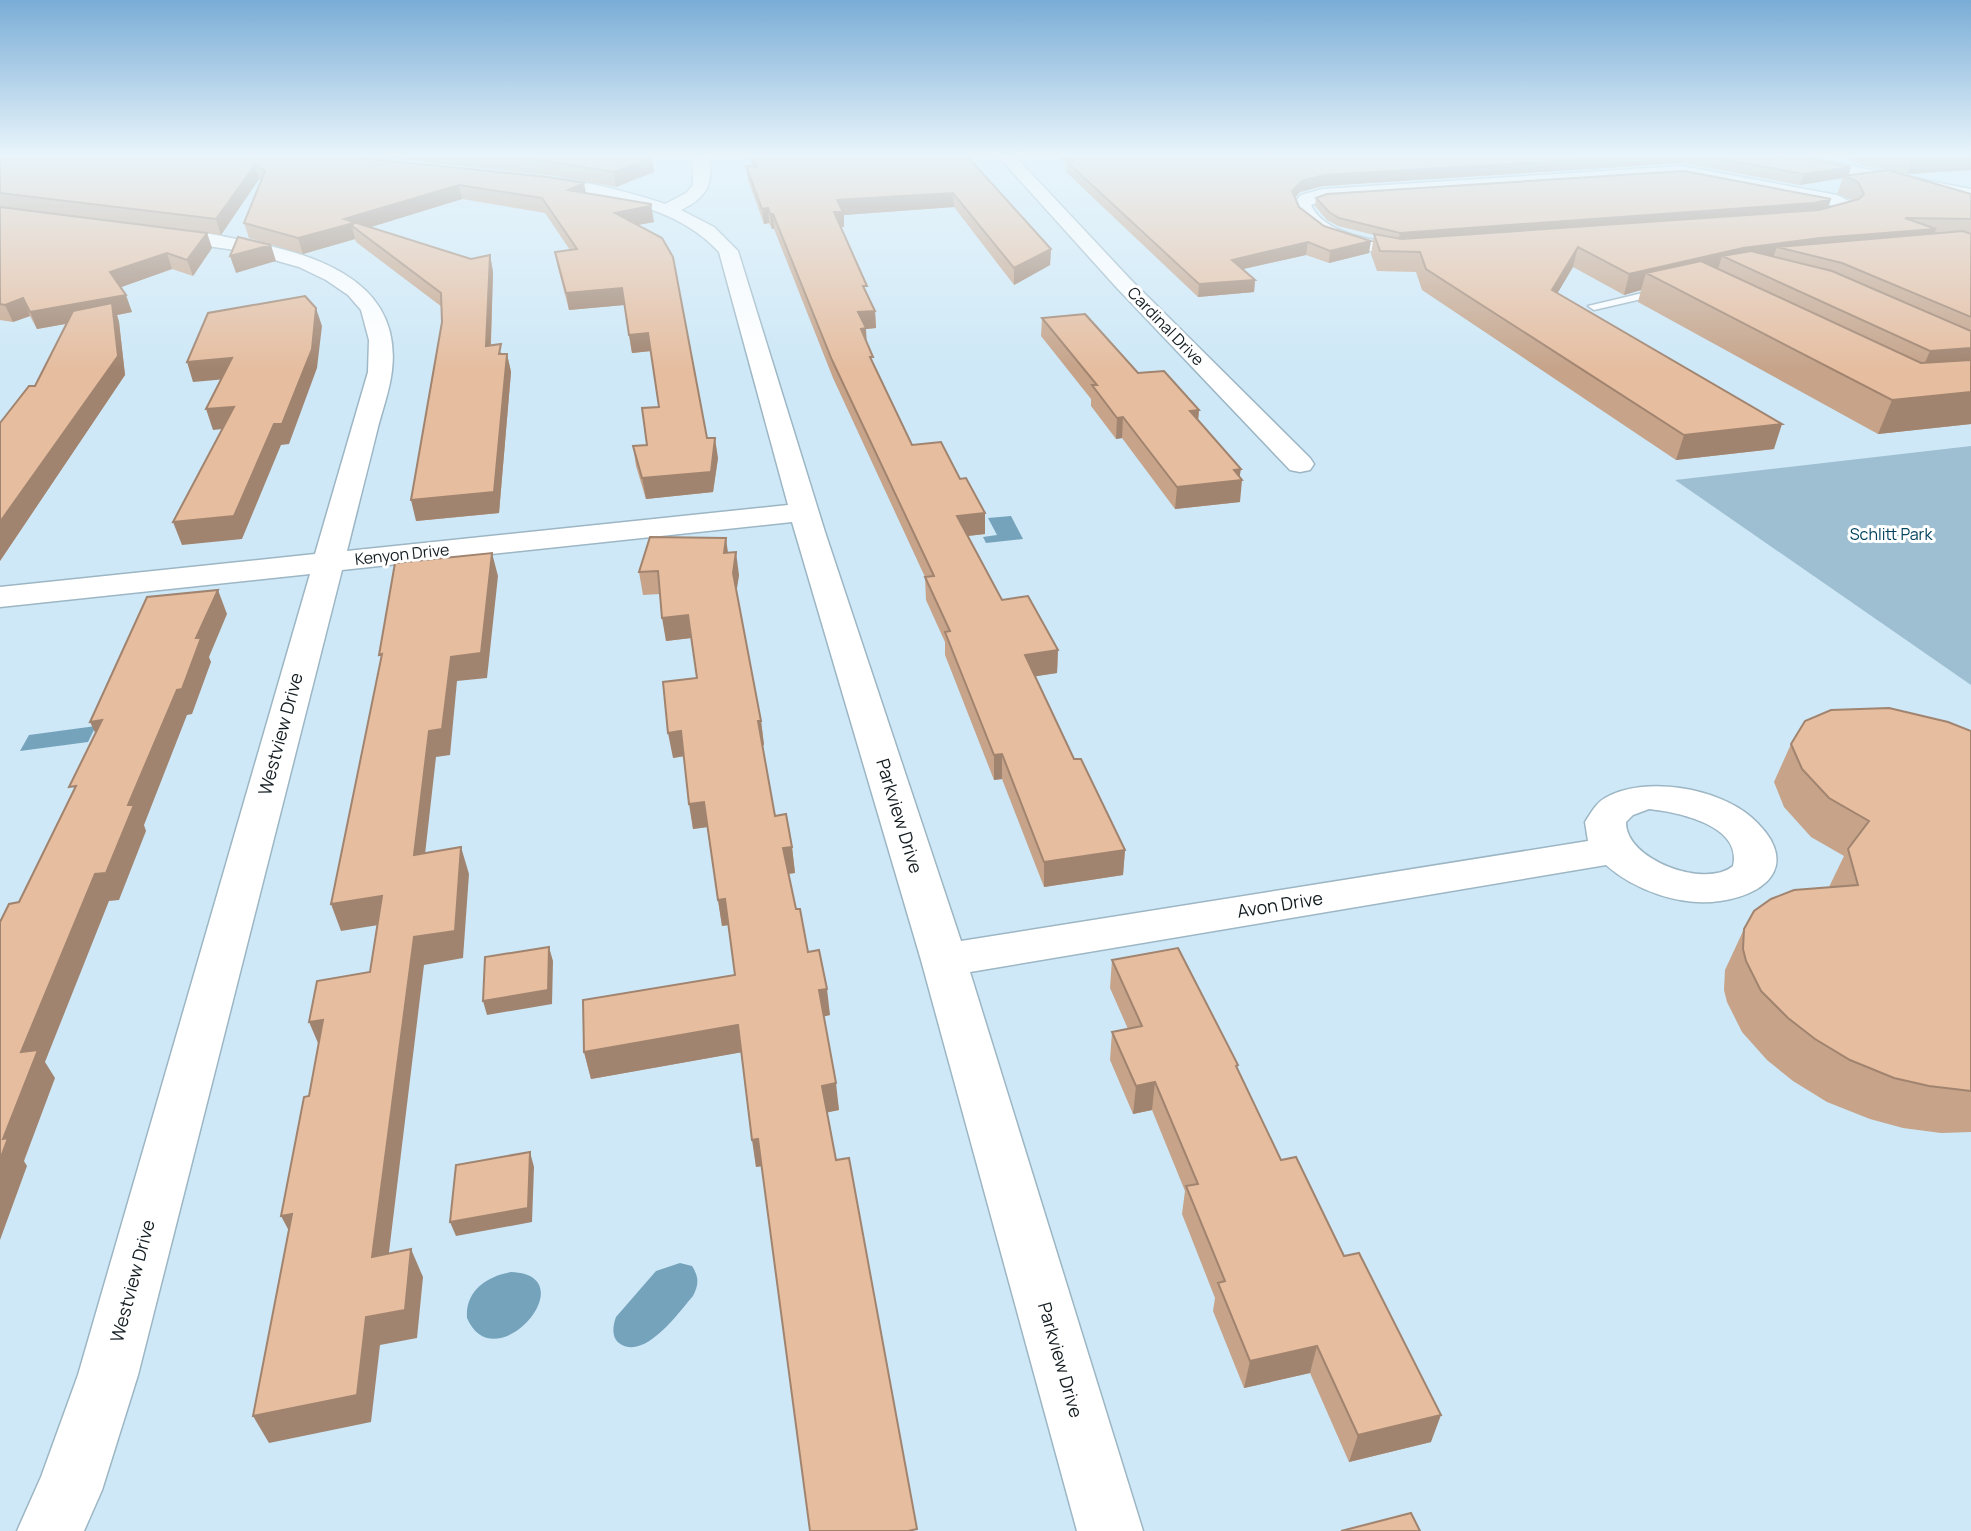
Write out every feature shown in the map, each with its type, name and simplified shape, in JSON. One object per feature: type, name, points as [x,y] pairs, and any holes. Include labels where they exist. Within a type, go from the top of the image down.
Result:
[{"type":"street","name":"Parkview Drive","points":[[702,226],[714,234],[728,251],[805,512],[944,960],[1110,1531]]},
{"type":"street","name":"Cardinal Drive","points":[[1071,226],[1300,464]]},
{"type":"street","points":[[1325,226],[1339,235],[1398,250],[1723,226]]},
{"type":"street","name":"Westview Drive","points":[[50,1531],[69,1490],[108,1375],[380,372],[381,344],[370,307],[349,285],[308,264],[241,245],[145,232]]},
{"type":"street","name":"Kenyon Drive","points":[[0,597],[805,512]]},
{"type":"street","name":"Avon Drive","points":[[944,960],[1615,850]]},
{"type":"lane","points":[[1594,306],[1683,287]]},
{"type":"green space","name":"Schlitt Park","points":[[1971,446],[1971,685],[1675,480]]},
{"type":"shaded area","points":[[1011,516],[1023,539],[986,543],[983,537],[997,535],[988,518]]},
{"type":"shaded area","points":[[96,726],[88,742],[20,751],[29,735]]},
{"type":"shaded area","points":[[680,1263],[692,1266],[696,1274],[697,1284],[693,1296],[650,1341],[629,1347],[619,1343],[614,1334],[616,1317],[656,1271]]},
{"type":"shaded area","points":[[511,1272],[532,1278],[541,1290],[538,1305],[528,1320],[514,1333],[497,1339],[480,1335],[467,1318],[470,1300],[479,1286],[486,1281]]},
{"type":"building","points":[[0,226],[155,226],[207,233],[187,260],[167,253],[110,272],[126,295],[30,312],[23,298],[5,305],[0,304]]},
{"type":"building","points":[[256,226],[341,226],[298,238]]},
{"type":"building","points":[[353,226],[368,226],[471,259],[490,255],[486,346],[501,344],[499,354],[507,354],[494,492],[411,500],[442,322],[441,293]]},
{"type":"building","points":[[562,226],[640,226],[662,238],[673,257],[707,438],[715,438],[711,472],[642,478],[633,446],[647,445],[642,408],[659,407],[648,333],[629,335],[622,288],[566,293],[555,252],[577,249]]},
{"type":"building","points":[[778,226],[840,226],[875,311],[858,312],[866,328],[861,329],[873,357],[870,357],[912,445],[941,442],[960,479],[966,478],[985,513],[957,516],[1002,600],[1028,596],[1058,650],[1025,655],[1074,759],[1081,759],[1125,850],[1044,862],[1002,754],[994,755],[945,632],[950,631],[925,577],[934,576],[832,360]]},
{"type":"building","points":[[980,226],[1031,226],[1051,249],[1014,268]]},
{"type":"building","points":[[1137,226],[1325,226],[1371,241],[1330,251],[1308,242],[1232,260],[1255,280],[1199,284]]},
{"type":"building","points":[[1373,226],[1490,226],[1400,233]]},
{"type":"building","points":[[1583,226],[1929,226],[1936,229],[1820,238],[1743,248],[1629,274],[1578,247],[1552,290],[1782,424],[1684,435],[1426,269],[1420,252],[1380,251],[1374,234],[1402,239]]},
{"type":"building","points":[[1963,231],[1971,234],[1971,317],[1842,263],[1777,247]]},
{"type":"building","points":[[238,237],[271,245],[230,256]]},
{"type":"building","points":[[1751,251],[1832,271],[1971,331],[1971,348],[1930,351],[1722,256]]},
{"type":"building","points":[[1701,261],[1921,363],[1971,360],[1971,392],[1892,400],[1646,273]]},
{"type":"building","points":[[305,296],[316,308],[312,349],[282,424],[274,424],[234,516],[173,522],[234,407],[206,409],[232,358],[187,362],[208,313]]},
{"type":"building","points":[[112,303],[118,356],[0,522],[0,423],[29,386],[35,386],[73,311]]},
{"type":"building","points":[[1085,314],[1138,373],[1164,371],[1199,410],[1190,411],[1241,469],[1234,470],[1242,480],[1177,487],[1123,417],[1117,418],[1092,385],[1097,385],[1042,318]]},
{"type":"building","points":[[650,537],[726,538],[724,553],[736,552],[733,573],[761,721],[758,721],[775,816],[786,814],[792,847],[783,848],[796,909],[800,909],[808,952],[819,950],[827,989],[819,990],[836,1083],[822,1086],[836,1160],[849,1158],[917,1529],[810,1531],[758,1139],[752,1140],[738,1025],[584,1052],[583,1000],[735,975],[725,899],[718,900],[704,802],[689,804],[681,731],[668,733],[663,682],[697,678],[688,615],[662,618],[658,571],[639,572]]},
{"type":"building","points":[[492,553],[481,653],[451,657],[442,729],[429,731],[414,855],[461,847],[455,931],[414,937],[372,1257],[411,1249],[405,1310],[366,1317],[357,1395],[253,1416],[292,1214],[281,1216],[304,1097],[309,1096],[323,1020],[309,1022],[317,981],[370,972],[382,896],[331,904],[382,654],[379,655],[395,563]]},
{"type":"building","points":[[218,590],[196,638],[201,638],[182,689],[177,690],[128,805],[134,805],[106,873],[95,874],[21,1052],[38,1050],[3,1139],[8,1138],[0,1160],[0,922],[9,904],[19,902],[76,786],[69,787],[102,720],[90,722],[147,597]]},
{"type":"building","points":[[1889,708],[1948,722],[1971,731],[1971,1091],[1894,1078],[1850,1060],[1815,1039],[1788,1018],[1761,991],[1743,949],[1744,929],[1754,911],[1771,899],[1794,890],[1858,885],[1848,849],[1869,821],[1829,798],[1802,769],[1791,744],[1805,721],[1831,710]]},
{"type":"building","points":[[549,947],[548,990],[483,1001],[485,957]]},
{"type":"building","points":[[1178,948],[1238,1065],[1236,1066],[1281,1160],[1296,1157],[1344,1256],[1359,1253],[1441,1415],[1358,1435],[1317,1346],[1250,1361],[1218,1283],[1225,1281],[1186,1186],[1198,1184],[1155,1082],[1136,1086],[1112,1032],[1142,1026],[1112,960]]},
{"type":"building","points":[[530,1152],[528,1208],[450,1222],[456,1165]]},
{"type":"building","points":[[1411,1513],[1420,1531],[1341,1531]]}]
